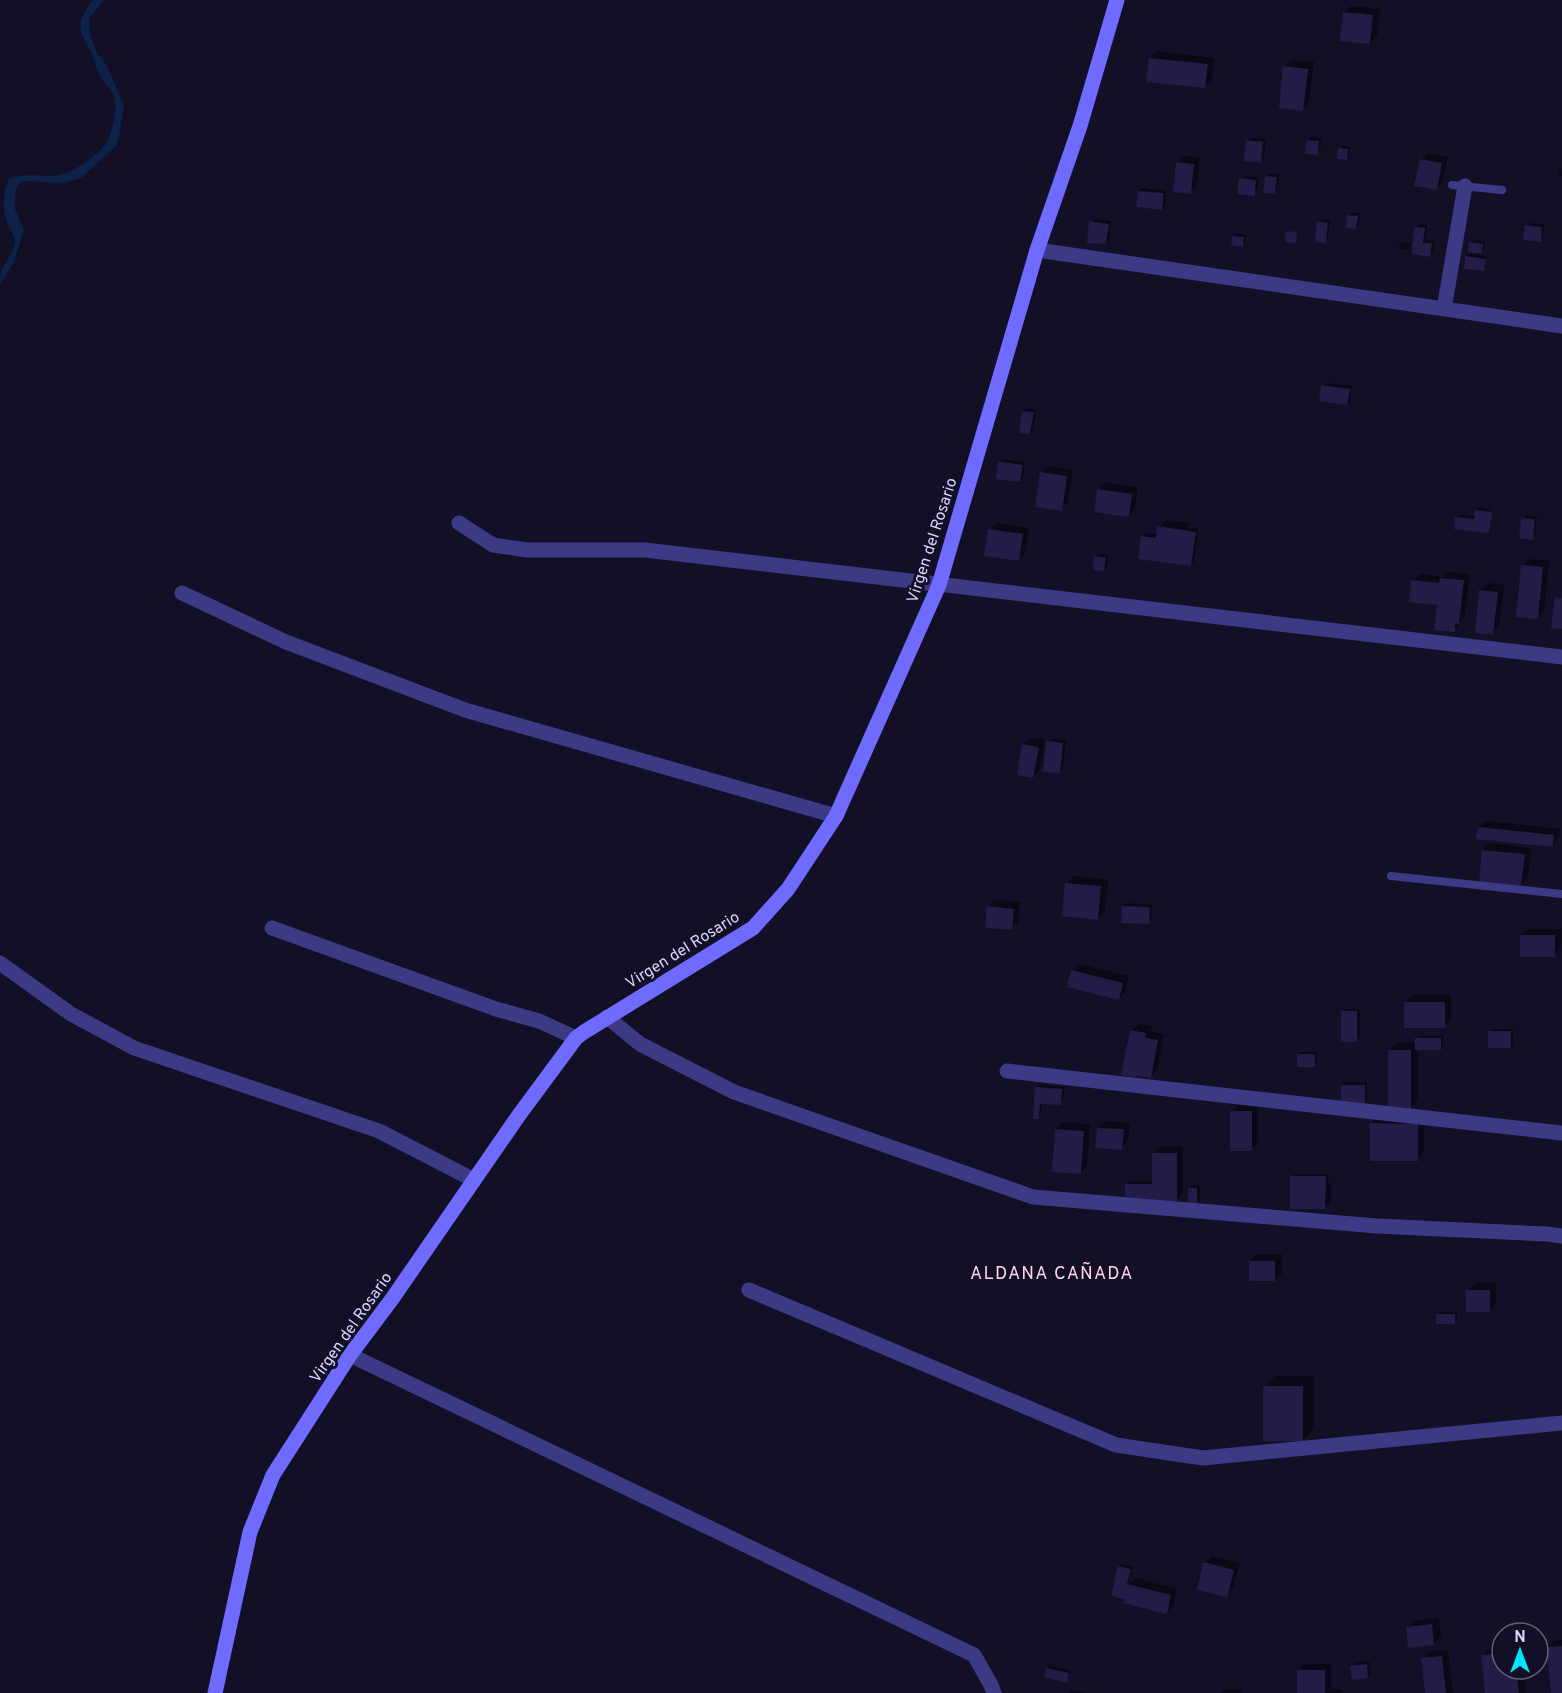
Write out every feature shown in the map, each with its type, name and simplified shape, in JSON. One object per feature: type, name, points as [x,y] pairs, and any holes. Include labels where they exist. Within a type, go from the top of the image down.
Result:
[{"type":"street","name":"Virgen del Rosario","points":[[215,1693],[250,1532],[273,1475],[350,1355],[576,1038],[753,927],[788,889],[836,816],[939,585],[1037,250],[1080,126],[1117,0]]},
{"type":"street","points":[[1444,309],[1458,186]]},
{"type":"street","points":[[1037,250],[1562,327]]},
{"type":"street","points":[[459,523],[493,545],[527,550],[645,550],[1562,657]]},
{"type":"street","points":[[182,593],[286,642],[465,710],[836,816]]},
{"type":"street","points":[[272,928],[495,1009],[538,1022],[576,1038]]},
{"type":"street","points":[[0,963],[71,1014],[134,1048],[379,1131],[474,1180]]},
{"type":"street","points":[[607,1017],[640,1044],[734,1092],[1033,1197],[1377,1226],[1562,1236]]},
{"type":"street","points":[[1007,1071],[1562,1133]]},
{"type":"street","points":[[749,1290],[1116,1445],[1203,1458],[1562,1423]]},
{"type":"street","points":[[350,1355],[974,1655],[994,1693]]},
{"type":"lane","points":[[1458,186],[1502,190]]},
{"type":"lane","points":[[1391,876],[1562,894]]},
{"type":"water","points":[[93,0],[104,0],[89,19],[90,35],[97,53],[106,64],[124,106],[119,137],[116,146],[81,178],[64,183],[20,182],[16,190],[14,207],[24,230],[14,262],[0,285],[1,271],[15,244],[5,217],[4,195],[9,179],[25,176],[55,176],[71,171],[97,153],[110,136],[114,121],[115,99],[100,76],[80,27],[82,17]]},
{"type":"building","points":[[1343,12],[1373,15],[1370,44],[1340,41]]},
{"type":"building","points":[[1149,58],[1208,64],[1205,88],[1146,82]]},
{"type":"building","points":[[1283,66],[1308,69],[1303,111],[1279,108]]},
{"type":"building","points":[[1246,140],[1263,142],[1261,163],[1244,161]]},
{"type":"building","points":[[1307,140],[1319,141],[1318,155],[1305,154]]},
{"type":"building","points":[[1338,148],[1348,149],[1347,160],[1337,159]]},
{"type":"building","points":[[1420,159],[1442,163],[1437,190],[1414,186]]},
{"type":"building","points":[[1176,162],[1194,164],[1191,194],[1173,192]]},
{"type":"building","points":[[1265,176],[1277,177],[1275,194],[1263,193]]},
{"type":"building","points":[[1239,178],[1256,180],[1255,196],[1237,194]]},
{"type":"building","points":[[1138,191],[1164,193],[1162,210],[1136,207]]},
{"type":"building","points":[[1347,215],[1358,216],[1356,229],[1346,228]]},
{"type":"building","points":[[1089,221],[1109,224],[1106,244],[1087,243]]},
{"type":"building","points":[[1317,221],[1328,223],[1326,243],[1315,242]]},
{"type":"building","points":[[1525,225],[1542,227],[1541,242],[1523,240]]},
{"type":"building","points":[[1414,227],[1425,228],[1423,243],[1432,243],[1430,257],[1412,254]]},
{"type":"building","points":[[1286,231],[1297,232],[1296,243],[1285,242]]},
{"type":"building","points":[[1232,236],[1244,237],[1243,247],[1231,245]]},
{"type":"building","points":[[1469,242],[1483,244],[1482,254],[1468,253]]},
{"type":"building","points":[[1465,256],[1486,259],[1484,271],[1464,269]]},
{"type":"building","points":[[1321,385],[1350,389],[1347,405],[1319,401]]},
{"type":"building","points":[[1022,411],[1034,412],[1030,434],[1019,433]]},
{"type":"building","points":[[998,461],[1023,465],[1020,482],[996,479]]},
{"type":"building","points":[[1040,472],[1067,476],[1062,511],[1035,507]]},
{"type":"building","points":[[1097,489],[1132,494],[1129,517],[1094,512]]},
{"type":"building","points":[[1475,510],[1492,512],[1489,533],[1454,529],[1455,517],[1474,519]]},
{"type":"building","points":[[1521,518],[1535,519],[1533,540],[1519,538]]},
{"type":"building","points":[[1157,526],[1196,532],[1191,566],[1138,559],[1141,536],[1156,538]]},
{"type":"building","points":[[988,529],[1023,534],[1019,561],[984,556]]},
{"type":"building","points":[[1094,556],[1106,558],[1104,571],[1093,570]]},
{"type":"building","points":[[1521,565],[1543,567],[1538,619],[1516,617]]},
{"type":"building","points":[[1440,578],[1464,580],[1459,624],[1455,623],[1455,632],[1434,630],[1437,605],[1409,602],[1411,580],[1439,583]]},
{"type":"building","points":[[1479,590],[1498,592],[1493,635],[1475,633]]},
{"type":"building","points":[[1555,597],[1562,598],[1562,629],[1551,628]]},
{"type":"building","points":[[1046,741],[1063,743],[1060,773],[1043,772]]},
{"type":"building","points":[[1022,744],[1039,747],[1033,778],[1017,775]]},
{"type":"building","points":[[1478,827],[1554,835],[1553,847],[1476,839]]},
{"type":"building","points":[[1482,850],[1525,854],[1521,886],[1479,882]]},
{"type":"building","points":[[1065,883],[1101,886],[1098,920],[1062,916]]},
{"type":"building","points":[[987,906],[1014,909],[1012,930],[985,928]]},
{"type":"building","points":[[1122,906],[1150,907],[1149,924],[1121,923]]},
{"type":"building","points":[[1520,935],[1555,935],[1555,957],[1520,957]]},
{"type":"building","points":[[1071,970],[1123,983],[1119,1000],[1067,987]]},
{"type":"building","points":[[1404,1002],[1445,1002],[1445,1028],[1404,1028]]},
{"type":"building","points":[[1341,1011],[1357,1011],[1357,1042],[1341,1042]]},
{"type":"building","points":[[1130,1030],[1146,1033],[1145,1038],[1158,1040],[1151,1078],[1121,1075]]},
{"type":"building","points":[[1488,1031],[1511,1031],[1511,1048],[1488,1048]]},
{"type":"building","points":[[1415,1038],[1441,1038],[1441,1050],[1415,1050]]},
{"type":"building","points":[[1388,1050],[1411,1050],[1411,1109],[1388,1109]]},
{"type":"building","points":[[1297,1054],[1315,1054],[1315,1067],[1297,1067]]},
{"type":"building","points":[[1341,1085],[1365,1085],[1365,1105],[1341,1105]]},
{"type":"building","points":[[1035,1087],[1062,1089],[1061,1105],[1040,1104],[1039,1119],[1033,1119]]},
{"type":"building","points":[[1230,1111],[1252,1111],[1252,1151],[1230,1151]]},
{"type":"building","points":[[1370,1123],[1418,1124],[1418,1161],[1370,1161]]},
{"type":"building","points":[[1097,1128],[1124,1129],[1122,1150],[1095,1148]]},
{"type":"building","points":[[1055,1129],[1084,1131],[1081,1174],[1052,1172]]},
{"type":"building","points":[[1152,1153],[1177,1153],[1177,1201],[1125,1201],[1125,1184],[1152,1184]]},
{"type":"building","points":[[1290,1176],[1326,1176],[1325,1209],[1290,1209]]},
{"type":"building","points":[[1188,1188],[1197,1188],[1197,1204],[1188,1204]]},
{"type":"building","points":[[1249,1261],[1275,1261],[1275,1281],[1249,1281]]},
{"type":"building","points":[[1466,1290],[1490,1290],[1490,1312],[1466,1312]]},
{"type":"building","points":[[1436,1314],[1455,1314],[1455,1324],[1436,1324]]},
{"type":"building","points":[[1263,1386],[1303,1386],[1303,1441],[1263,1441]]},
{"type":"building","points":[[1203,1562],[1234,1570],[1227,1597],[1197,1590]]},
{"type":"building","points":[[1118,1566],[1131,1569],[1127,1584],[1171,1595],[1167,1614],[1123,1603],[1124,1599],[1111,1596]]},
{"type":"building","points":[[1432,1624],[1434,1645],[1408,1648],[1406,1627]]},
{"type":"building","points":[[1562,1646],[1562,1693],[1551,1693],[1550,1647]]},
{"type":"building","points":[[1490,1654],[1490,1681],[1518,1681],[1519,1693],[1485,1693],[1481,1655]]},
{"type":"building","points":[[1442,1656],[1446,1693],[1425,1693],[1421,1658]]},
{"type":"building","points":[[1367,1664],[1368,1678],[1352,1680],[1350,1666]]},
{"type":"building","points":[[1046,1668],[1069,1673],[1067,1683],[1044,1677]]},
{"type":"building","points":[[1297,1670],[1325,1670],[1325,1693],[1297,1693]]},
{"type":"district","name":"ALDANA CAÑADA","points":[[1052,1273]]}]
